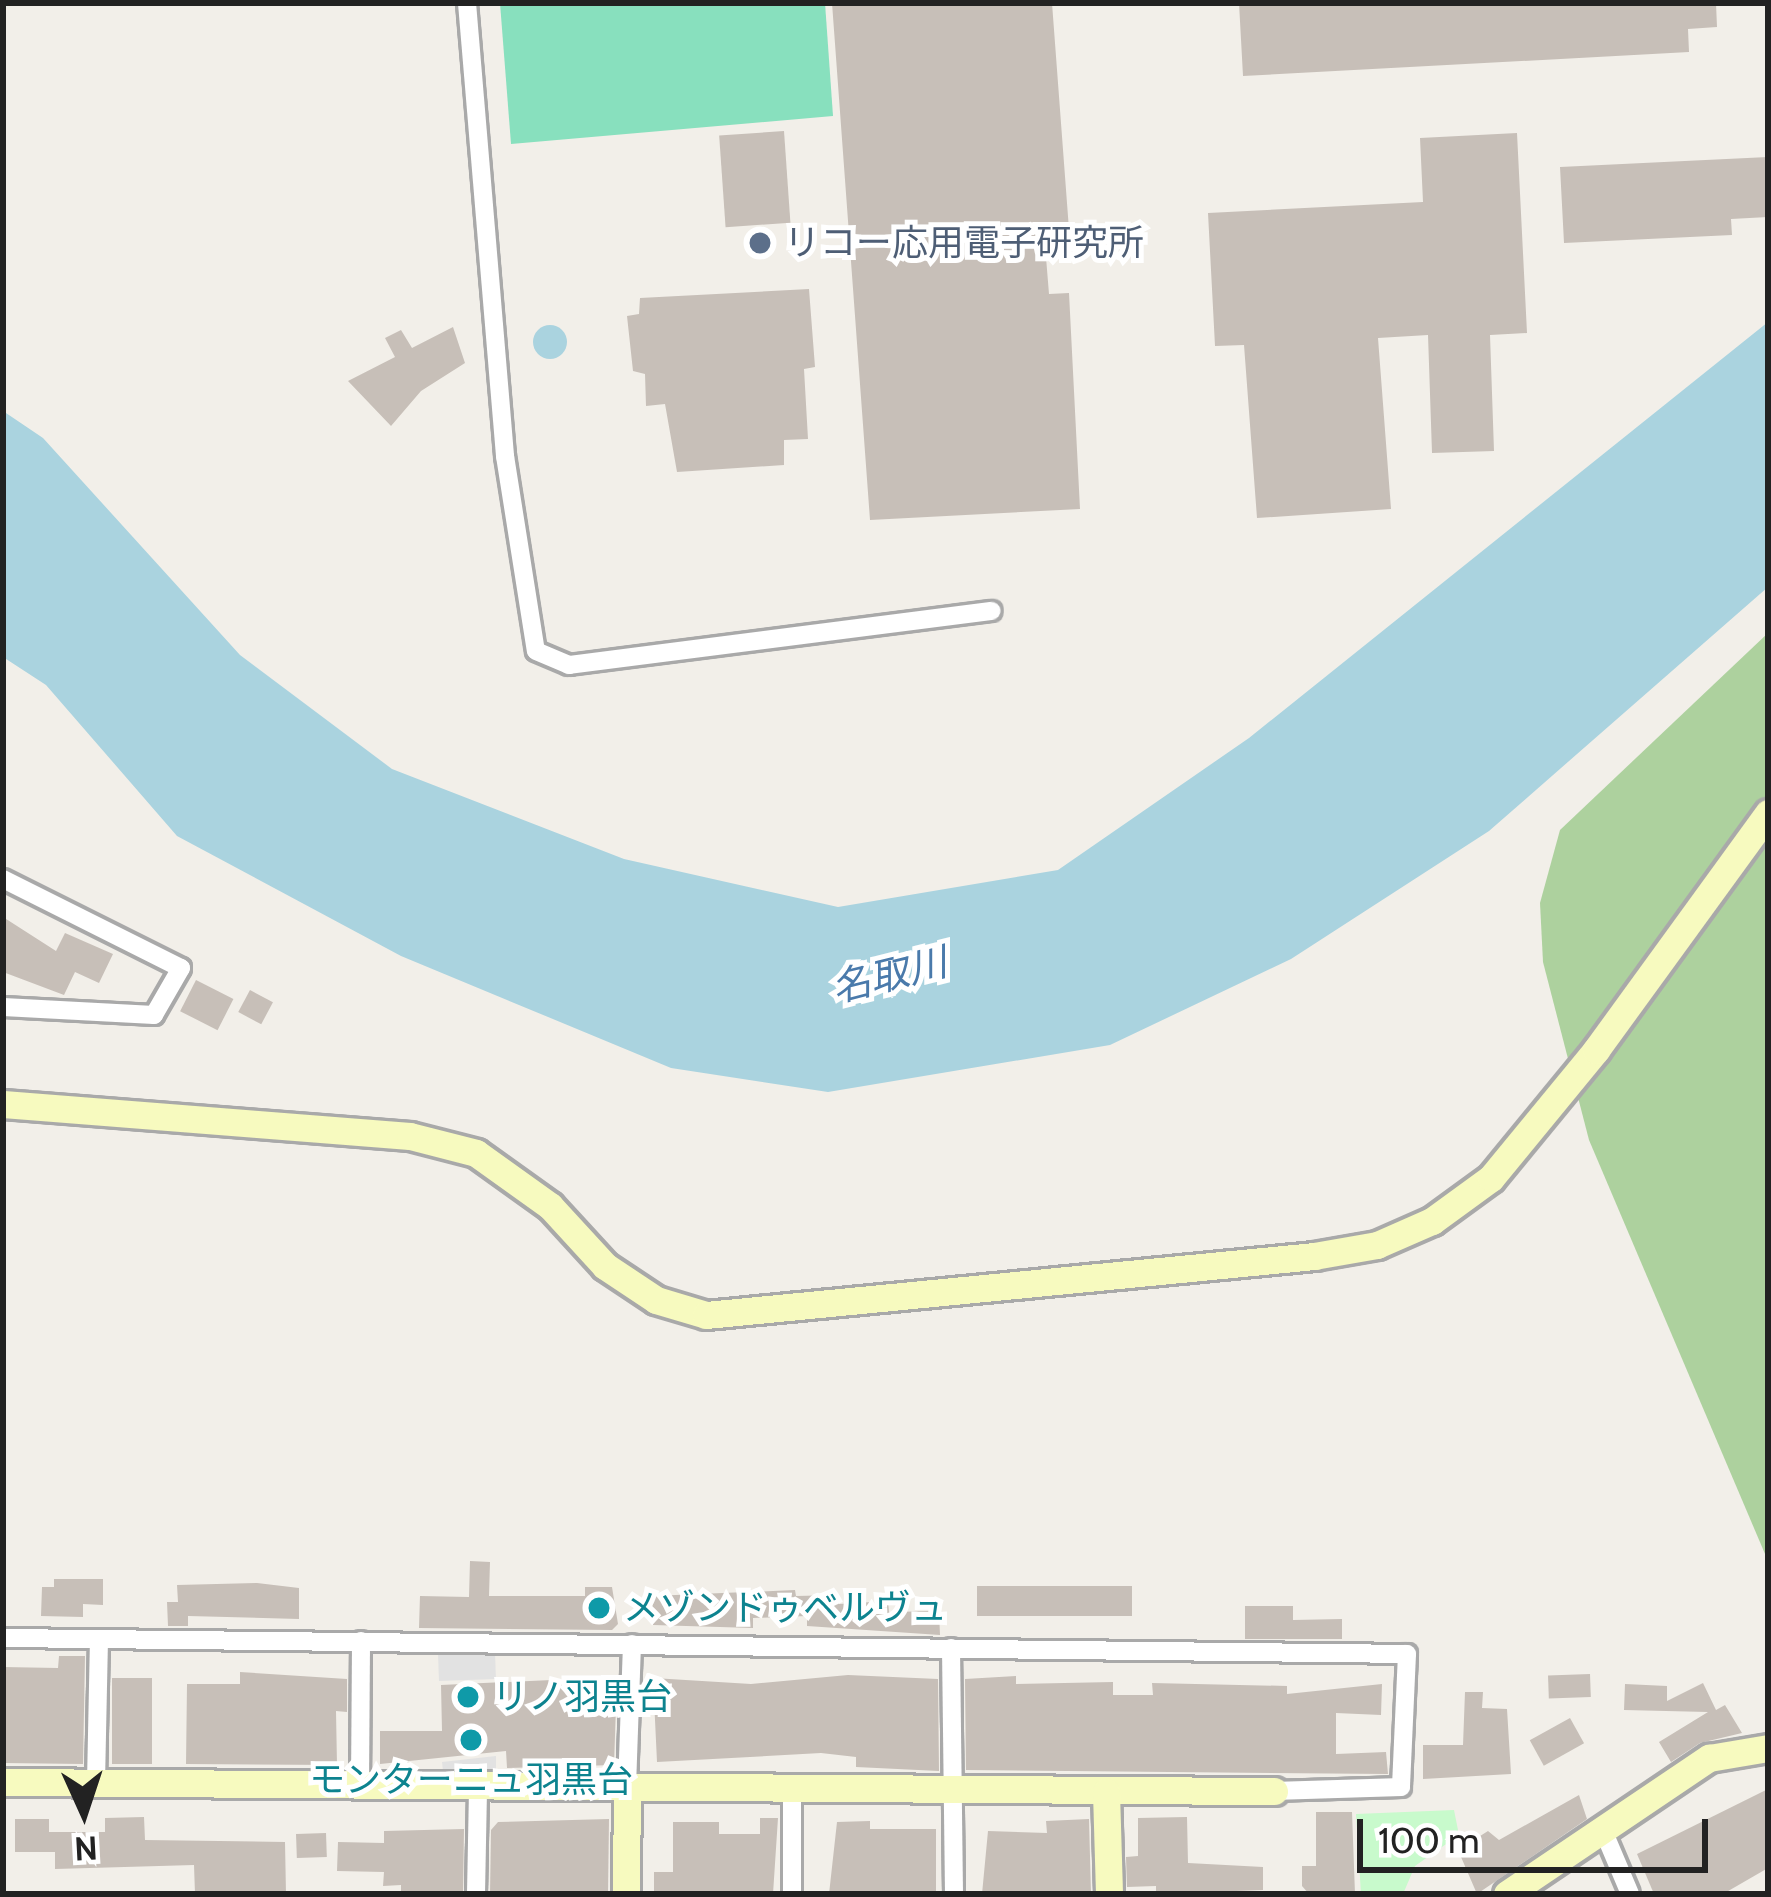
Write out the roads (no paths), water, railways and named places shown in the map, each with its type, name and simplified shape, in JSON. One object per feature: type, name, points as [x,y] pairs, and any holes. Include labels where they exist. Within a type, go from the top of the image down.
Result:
[{"type":"street","points":[[466,3],[505,456],[536,651],[569,665],[992,611]]},
{"type":"street","points":[[3,1104],[410,1136],[476,1153],[513,1174],[605,1266],[656,1300],[706,1315],[1313,1256],[1377,1245],[1432,1221],[1491,1178],[1596,1050],[1768,813]]},
{"type":"street","points":[[3,879],[181,968],[154,1015],[3,1007]]},
{"type":"street","points":[[3,1638],[1406,1654],[1401,1787],[1106,1792],[3,1782]]},
{"type":"street","points":[[96,1783],[99,1640]]},
{"type":"street","points":[[360,1786],[361,1641]]},
{"type":"street","points":[[626,1894],[632,1644]]},
{"type":"street","points":[[951,1648],[953,1894]]},
{"type":"street","points":[[1507,1894],[1709,1758],[1768,1748]]},
{"type":"street","points":[[476,1894],[478,1787]]},
{"type":"street","points":[[791,1894],[792,1790]]},
{"type":"street","points":[[1106,1792],[1109,1894]]},
{"type":"street","points":[[1604,1830],[1630,1894]]},
{"type":"water","name":"名取川","points":[[1768,322],[1768,587],[1489,831],[1291,959],[1110,1045],[828,1092],[671,1068],[401,956],[177,836],[46,685],[3,657],[3,411],[43,438],[240,655],[392,769],[624,859],[838,907],[1058,870],[1249,738]]},
{"type":"water","points":[[550,325],[562,330],[567,342],[562,354],[550,359],[538,354],[533,342],[538,330]]},
{"type":"place","name":"リコー応用電子研究所","points":[[760,243]]},
{"type":"place","name":"メゾンドゥベルヴュ","points":[[599,1608]]},
{"type":"place","name":"リノ羽黒台","points":[[468,1697]]},
{"type":"place","name":"モンターニュ羽黒台","points":[[471,1740]]}]
